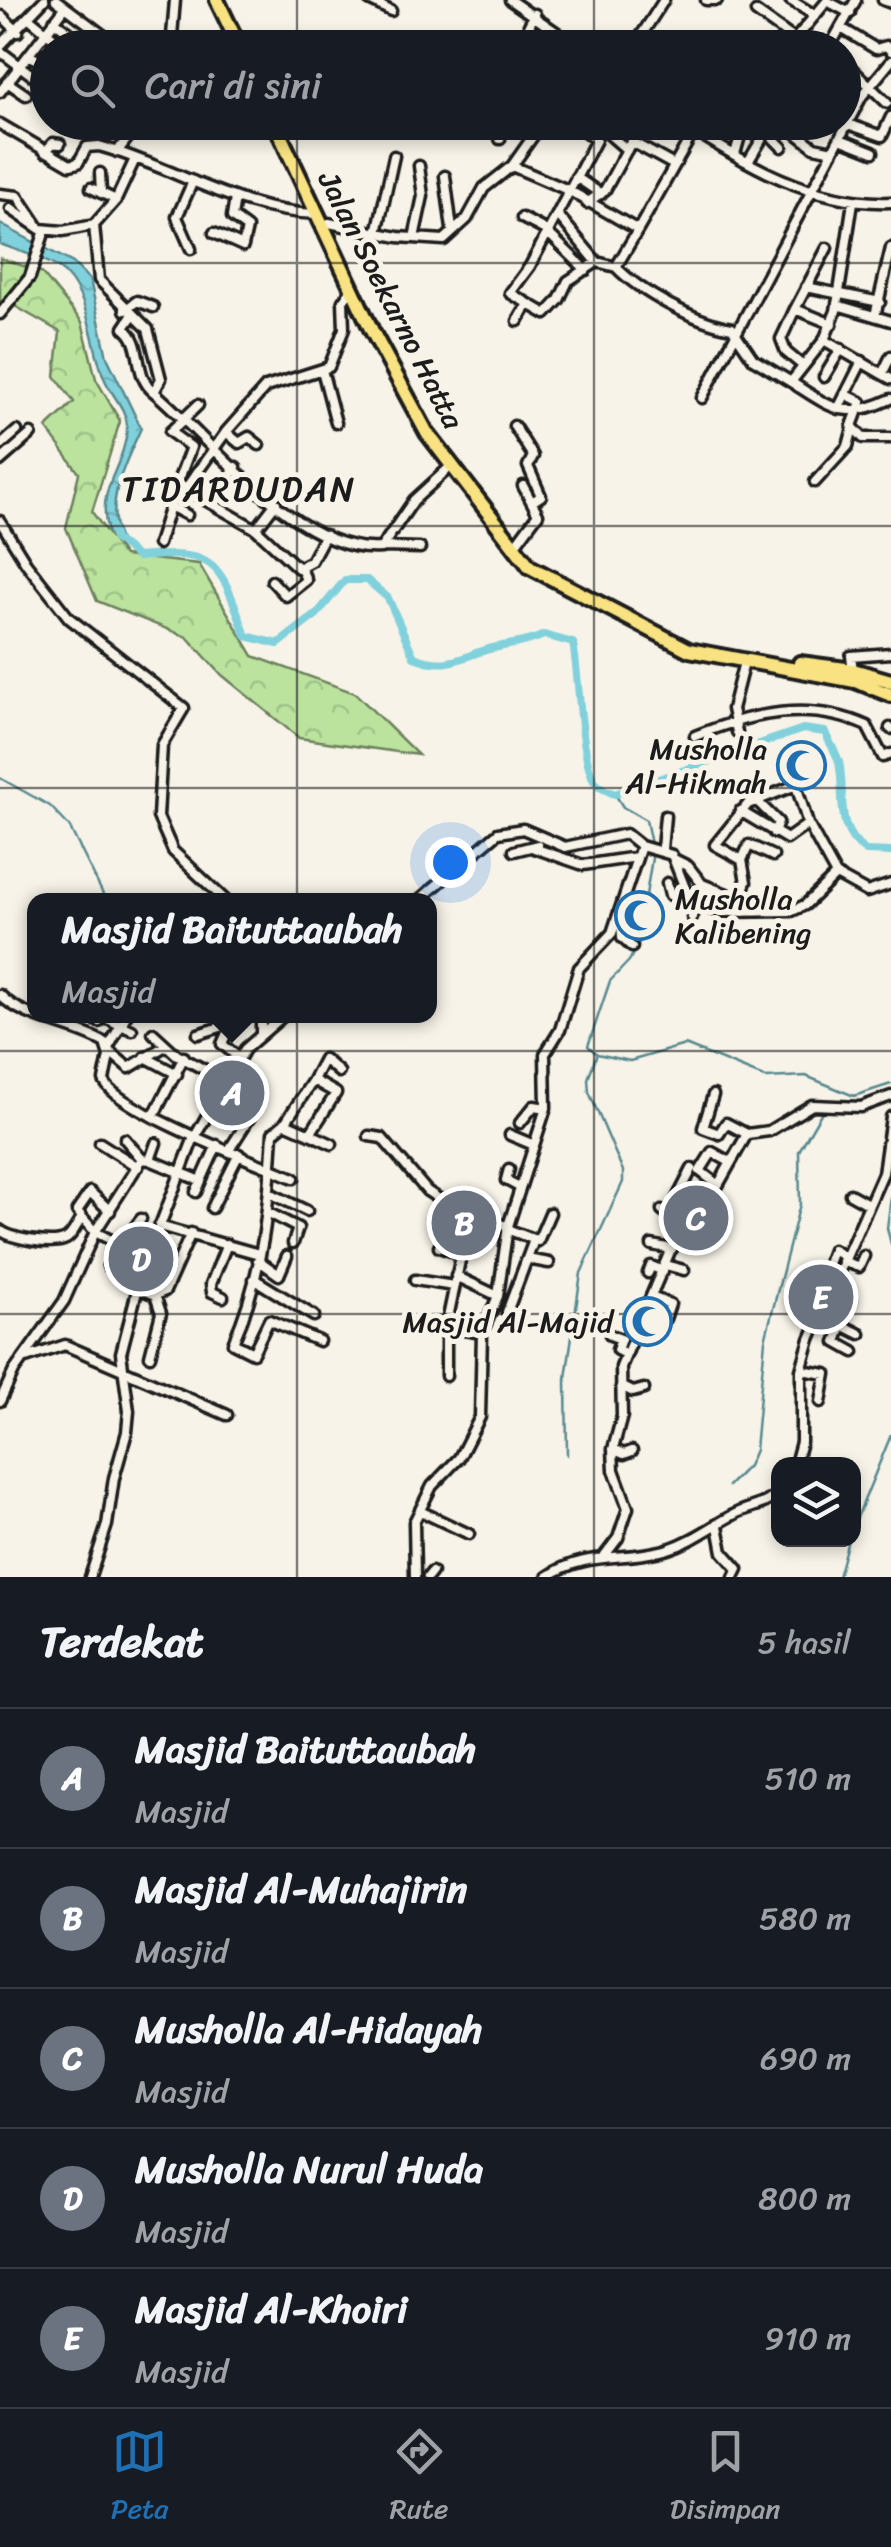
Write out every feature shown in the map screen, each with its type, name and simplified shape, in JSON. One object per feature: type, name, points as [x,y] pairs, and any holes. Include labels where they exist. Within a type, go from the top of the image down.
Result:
[{"type":"highway","points":[[221,0],[235,30]]},
{"type":"highway","name":"Jalan Soekarno Hatta","points":[[286,140],[390,354],[432,429],[532,565],[620,603],[682,641],[856,681],[891,695]]},
{"type":"highway","name":"Jalan Soekarno Hatta","points":[[324,219],[398,381],[450,467],[532,565],[681,647],[770,664]]},
{"type":"highway","points":[[770,664],[854,668],[891,679]]},
{"type":"street","points":[[30,76],[17,68],[0,48],[44,0]]},
{"type":"street","points":[[56,0],[88,30]]},
{"type":"street","points":[[173,30],[175,0]]},
{"type":"street","points":[[369,0],[389,6]]},
{"type":"street","points":[[511,0],[556,30]]},
{"type":"street","points":[[644,30],[664,0]]},
{"type":"street","points":[[706,0],[717,0]]},
{"type":"street","points":[[790,0],[815,13]]},
{"type":"street","points":[[846,30],[843,28],[856,0]]},
{"type":"street","points":[[882,0],[891,3]]},
{"type":"street","points":[[801,30],[828,1],[850,13]]},
{"type":"street","points":[[49,30],[64,9]]},
{"type":"street","points":[[756,12],[776,30]]},
{"type":"street","points":[[533,30],[529,25],[535,14]]},
{"type":"street","points":[[2,16],[41,30]]},
{"type":"street","points":[[54,20],[67,30]]},
{"type":"street","points":[[23,25],[30,32]]},
{"type":"street","points":[[861,39],[876,49],[889,46]]},
{"type":"street","points":[[0,91],[29,55]]},
{"type":"street","points":[[861,101],[891,61]]},
{"type":"street","points":[[861,80],[887,103]]},
{"type":"street","points":[[7,82],[26,95]]},
{"type":"street","points":[[861,129],[882,136],[891,117]]},
{"type":"street","points":[[0,124],[72,166],[88,147],[118,149],[235,198],[274,209],[377,233],[443,240],[466,219],[484,188],[512,166],[530,140]]},
{"type":"street","points":[[118,149],[125,140]]},
{"type":"street","points":[[596,140],[558,215],[510,294],[523,312],[540,317],[559,300],[568,281],[597,262]]},
{"type":"street","points":[[622,140],[674,165]]},
{"type":"street","points":[[588,203],[601,194],[633,140]]},
{"type":"street","points":[[616,267],[674,165],[683,140]]},
{"type":"street","points":[[712,140],[748,162],[812,192],[853,202],[891,202]]},
{"type":"street","points":[[735,154],[739,140]]},
{"type":"street","points":[[748,162],[761,140]]},
{"type":"street","points":[[778,140],[782,146]]},
{"type":"street","points":[[806,140],[834,151]]},
{"type":"street","points":[[702,398],[840,140]]},
{"type":"street","points":[[843,140],[873,152]]},
{"type":"street","points":[[45,152],[52,144],[60,144]]},
{"type":"street","points":[[377,233],[394,156]]},
{"type":"street","points":[[12,209],[43,229],[94,225],[116,200],[135,159]]},
{"type":"street","points":[[414,238],[423,196],[419,166]]},
{"type":"street","points":[[512,166],[570,191],[638,230]]},
{"type":"street","points":[[100,173],[101,193]]},
{"type":"street","points":[[446,176],[452,229]]},
{"type":"street","points":[[576,177],[601,194]]},
{"type":"street","points":[[191,249],[176,217],[193,181]]},
{"type":"street","points":[[92,188],[116,200]]},
{"type":"street","points":[[0,194],[17,195],[43,229],[36,265],[19,295],[0,314]]},
{"type":"street","points":[[214,233],[243,246],[247,228],[232,216],[235,198]]},
{"type":"street","points":[[791,382],[832,324],[853,202]]},
{"type":"street","points":[[558,215],[597,262],[616,267],[640,290],[738,332],[753,359],[838,409],[870,411],[891,399]]},
{"type":"street","points":[[522,218],[548,232],[586,270]]},
{"type":"street","points":[[94,225],[99,280],[150,332],[161,380],[154,392]]},
{"type":"street","points":[[803,366],[786,352],[781,339],[827,248]]},
{"type":"street","points":[[875,316],[891,248]]},
{"type":"street","points":[[780,257],[793,262]]},
{"type":"street","points":[[806,287],[880,302]]},
{"type":"street","points":[[158,544],[170,506],[182,486],[273,382],[330,365],[342,334],[343,304],[353,288]]},
{"type":"street","points":[[154,307],[138,301],[124,328],[135,338],[142,378],[276,504],[325,535],[370,548],[420,548]]},
{"type":"street","points":[[838,305],[891,322]]},
{"type":"street","points":[[795,309],[832,324]]},
{"type":"street","points":[[824,340],[891,379]]},
{"type":"street","points":[[824,377],[840,349]]},
{"type":"street","points":[[882,374],[891,356]]},
{"type":"street","points":[[838,409],[862,361]]},
{"type":"street","points":[[322,370],[336,422]]},
{"type":"street","points":[[814,482],[848,446],[860,400],[845,394]]},
{"type":"street","points":[[182,486],[191,446],[170,432],[198,404]]},
{"type":"street","points":[[514,426],[533,456],[528,466],[541,496],[532,502]]},
{"type":"street","points":[[853,428],[866,440],[891,438]]},
{"type":"street","points":[[0,446],[17,430]]},
{"type":"street","points":[[226,432],[240,443],[249,437],[259,445]]},
{"type":"street","points":[[0,462],[31,434]]},
{"type":"street","points":[[210,503],[236,467]]},
{"type":"street","points":[[383,547],[414,500],[450,467]]},
{"type":"street","points":[[182,486],[256,529],[301,568],[306,580],[286,596],[272,580]]},
{"type":"street","points":[[200,497],[207,486]]},
{"type":"street","points":[[518,541],[538,516],[522,486]]},
{"type":"street","points":[[256,529],[276,504]]},
{"type":"street","points":[[170,506],[188,516]]},
{"type":"street","points":[[0,521],[26,564],[69,618],[184,708],[162,746],[158,817],[173,851],[218,893]]},
{"type":"street","points":[[301,568],[314,557],[325,535]]},
{"type":"street","points":[[854,668],[851,656],[891,653]]},
{"type":"street","points":[[738,732],[732,722],[733,701],[744,662]]},
{"type":"street","points":[[695,736],[732,722],[782,712],[828,711],[866,726],[883,757],[891,754]]},
{"type":"street","points":[[742,860],[715,847],[740,810],[796,785],[808,824],[836,875],[867,892],[891,884]]},
{"type":"street","points":[[756,800],[778,822],[774,833]]},
{"type":"street","points":[[740,810],[789,840],[808,824]]},
{"type":"street","points":[[514,851],[534,848],[584,865],[637,857],[650,847],[666,816]]},
{"type":"street","points":[[427,893],[498,833],[523,829],[565,847],[626,834],[688,866],[702,884],[738,899],[744,895],[742,860],[749,845],[772,856]]},
{"type":"street","points":[[534,848],[542,837]]},
{"type":"street","points":[[607,952],[637,857]]},
{"type":"street","points":[[676,860],[686,891],[698,902],[721,912],[792,911],[805,905],[836,875]]},
{"type":"street","points":[[667,884],[673,896],[686,891]]},
{"type":"street","points":[[692,916],[698,902]]},
{"type":"street","points":[[620,912],[622,938],[632,947]]},
{"type":"street","points":[[413,1574],[413,1526],[432,1486],[459,1458],[480,1417],[482,1334],[498,1296],[507,1227],[546,1108],[546,1054],[560,1030],[579,968],[612,933]]},
{"type":"street","points":[[0,995],[20,1012],[27,1013]]},
{"type":"street","points":[[71,1023],[90,1034],[128,1068],[165,1046]]},
{"type":"street","points":[[90,1034],[98,1023]]},
{"type":"street","points":[[111,1023],[132,1030]]},
{"type":"street","points":[[122,1023],[108,1050],[106,1088],[193,1140],[218,1145],[294,1178]]},
{"type":"street","points":[[198,1034],[222,1023]]},
{"type":"street","points":[[227,1023],[222,1044],[242,1053]]},
{"type":"street","points":[[260,1034],[261,1023]]},
{"type":"street","points":[[90,1577],[108,1525],[129,1420],[122,1368],[123,1336],[137,1288],[176,1174],[193,1140],[242,1053],[274,1023]]},
{"type":"street","points":[[153,1033],[165,1046],[226,1080]]},
{"type":"street","points":[[233,1042],[242,1053]]},
{"type":"street","points":[[145,1057],[177,1074]]},
{"type":"street","points":[[154,1116],[184,1058]]},
{"type":"street","points":[[319,1341],[270,1320],[253,1354],[233,1343],[254,1280],[269,1214],[274,1133],[285,1124],[324,1059],[339,1072]]},
{"type":"street","points":[[310,1134],[337,1096],[313,1080]]},
{"type":"street","points":[[713,1095],[702,1128],[719,1134],[726,1123],[747,1134],[769,1131],[812,1105],[861,1107],[891,1096]]},
{"type":"street","points":[[229,1103],[250,1117],[230,1150]]},
{"type":"street","points":[[520,1123],[534,1106],[546,1108]]},
{"type":"street","points":[[796,1457],[801,1442],[801,1370],[830,1292],[883,1174],[891,1118]]},
{"type":"street","points":[[285,1124],[332,1144]]},
{"type":"street","points":[[679,1230],[692,1228],[747,1134]]},
{"type":"street","points":[[510,1135],[534,1145]]},
{"type":"street","points":[[369,1136],[386,1143],[427,1191],[458,1214],[507,1227],[534,1240]]},
{"type":"street","points":[[125,1139],[143,1162]]},
{"type":"street","points":[[100,1143],[143,1162],[201,1180]]},
{"type":"street","points":[[0,1401],[64,1301],[95,1232],[156,1143]]},
{"type":"street","points":[[196,1192],[218,1145]]},
{"type":"street","points":[[718,1184],[700,1171],[708,1154],[712,1152],[730,1162]]},
{"type":"street","points":[[212,1208],[239,1154]]},
{"type":"street","points":[[509,1169],[506,1180],[520,1187]]},
{"type":"street","points":[[677,1198],[692,1169]]},
{"type":"street","points":[[110,1211],[88,1192],[78,1210],[95,1232],[147,1258]]},
{"type":"street","points":[[666,1192],[701,1215]]},
{"type":"street","points":[[272,1194],[308,1211]]},
{"type":"street","points":[[850,1194],[868,1204]]},
{"type":"street","points":[[458,1214],[466,1200],[484,1205]]},
{"type":"street","points":[[514,1203],[528,1207]]},
{"type":"street","points":[[605,1555],[618,1538],[628,1508],[614,1470],[613,1449],[622,1416],[625,1354],[679,1230],[678,1222],[662,1210]]},
{"type":"street","points":[[507,1312],[534,1240],[550,1213]]},
{"type":"street","points":[[269,1214],[298,1228],[293,1243]]},
{"type":"street","points":[[446,1376],[446,1327],[469,1218]]},
{"type":"street","points":[[0,1230],[18,1240],[70,1240],[82,1219]]},
{"type":"street","points":[[123,1243],[142,1219]]},
{"type":"street","points":[[159,1226],[227,1244],[258,1257],[279,1275],[287,1256]]},
{"type":"street","points":[[108,1266],[137,1288],[154,1294],[165,1291],[191,1233]]},
{"type":"street","points":[[223,1297],[211,1287],[227,1244]]},
{"type":"street","points":[[652,1245],[672,1249]]},
{"type":"street","points":[[439,1247],[461,1254]]},
{"type":"street","points":[[819,1288],[833,1250],[859,1267]]},
{"type":"street","points":[[858,1280],[864,1256]]},
{"type":"street","points":[[504,1258],[548,1263]]},
{"type":"street","points":[[648,1274],[651,1266],[684,1270]]},
{"type":"street","points":[[254,1280],[314,1316]]},
{"type":"street","points":[[415,1280],[455,1281],[498,1296]]},
{"type":"street","points":[[830,1292],[850,1300],[836,1342],[854,1352]]},
{"type":"street","points":[[150,1356],[161,1313],[154,1294]]},
{"type":"street","points":[[651,1296],[670,1304],[665,1319]]},
{"type":"street","points":[[842,1325],[860,1334]]},
{"type":"street","points":[[446,1327],[482,1334]]},
{"type":"street","points":[[610,1335],[622,1339],[617,1350],[625,1354]]},
{"type":"street","points":[[24,1358],[52,1353],[61,1345],[227,1415]]},
{"type":"street","points":[[801,1370],[826,1374],[821,1402]]},
{"type":"street","points":[[621,1386],[633,1392],[644,1389]]},
{"type":"street","points":[[613,1449],[624,1454],[632,1451]]},
{"type":"street","points":[[547,1577],[577,1562],[605,1555],[666,1550],[771,1497]]},
{"type":"street","points":[[420,1511],[469,1534]]},
{"type":"street","points":[[718,1526],[723,1552],[737,1567],[736,1576]]},
{"type":"green space","points":[[0,258],[41,272],[82,322],[96,379],[120,421],[92,512],[124,556],[199,564],[253,656],[355,693],[418,755],[299,738],[222,675],[187,637],[97,601],[66,528],[79,473],[46,428],[74,402],[55,376],[60,332],[6,301],[0,307]]},
{"type":"water","points":[[0,224],[73,263],[90,280],[107,357],[141,428],[116,495],[119,538],[108,532],[105,502],[125,442],[127,422],[105,380],[83,303],[77,289],[57,267],[0,244]]},
{"type":"waterway","points":[[112,528],[115,539],[137,557],[185,556],[212,566],[229,591],[246,636],[278,644],[317,614],[345,580],[367,580],[388,598],[414,657],[427,661],[448,662],[544,635],[573,643],[590,772],[597,784],[615,794],[803,729],[825,732],[839,762],[849,833],[866,851],[891,852]]},
{"type":"waterway","points":[[0,778],[50,806],[69,826],[102,893]]},
{"type":"waterway","points":[[615,794],[623,807],[646,820],[651,844]]},
{"type":"waterway","points":[[653,852],[645,901],[646,930],[629,961],[610,981],[588,1046],[597,1054],[630,1061],[685,1045],[766,1078],[806,1076],[854,1096],[891,1084]]},
{"type":"waterway","points":[[567,1455],[566,1378],[581,1273],[623,1182],[623,1171],[589,1092],[588,1079],[596,1056]]},
{"type":"waterway","points":[[728,1486],[748,1466],[755,1450],[765,1340],[800,1204],[799,1151],[823,1110]]},
{"type":"waterway","points":[[891,1197],[887,1228],[891,1244]]},
{"type":"waterway","points":[[861,1508],[891,1435]]},
{"type":"waterway","points":[[838,1577],[846,1547]]},
{"type":"place","name":"Musholla Al-Hikmah","points":[[802,766]]},
{"type":"place","name":"Musholla Kalibening","points":[[640,916]]},
{"type":"place","name":"Masjid Baituttaubah","points":[[232,1093]]},
{"type":"place","name":"Musholla Al-Hidayah","points":[[696,1218]]},
{"type":"place","name":"Masjid Al-Muhajirin","points":[[464,1223]]},
{"type":"place","name":"Musholla Nurul Huda","points":[[141,1259]]},
{"type":"place","name":"Masjid Al-Khoiri","points":[[821,1297]]},
{"type":"place","name":"Masjid Al-Majid","points":[[648,1322]]},
{"type":"district","name":"TIDARDUDAN","points":[[239,489]]}]
